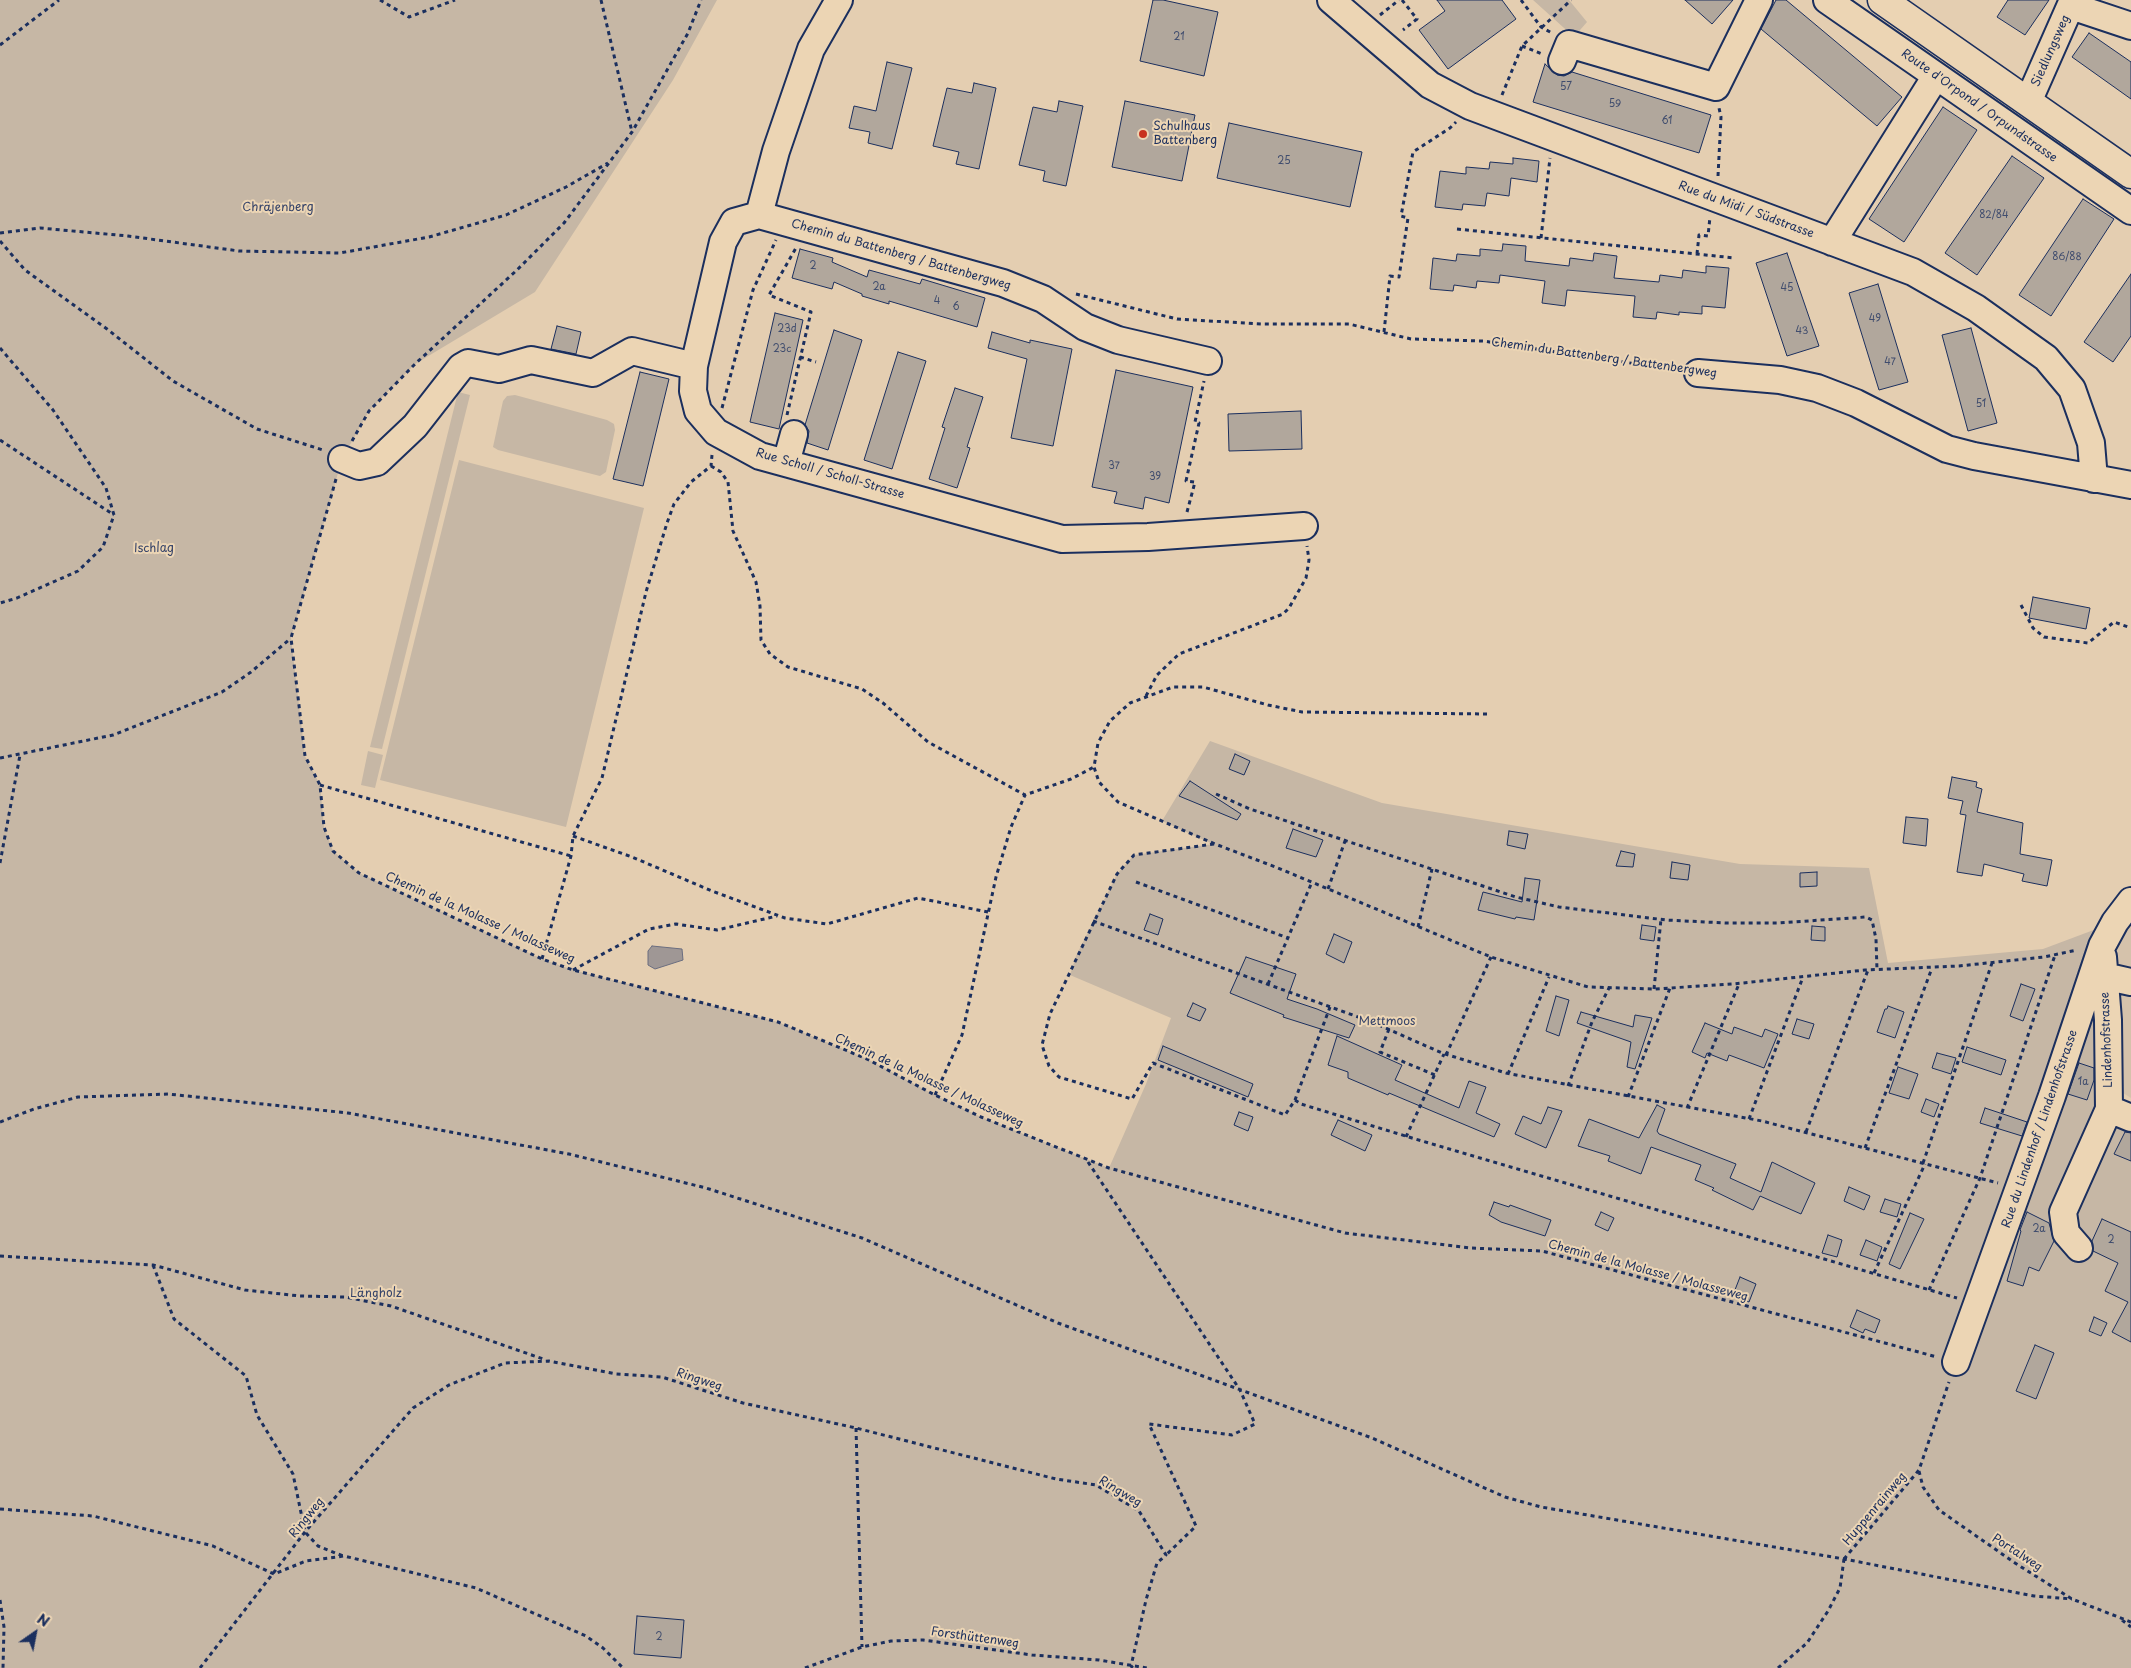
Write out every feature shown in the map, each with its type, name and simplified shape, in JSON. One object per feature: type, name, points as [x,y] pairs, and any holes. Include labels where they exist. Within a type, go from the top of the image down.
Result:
[{"type":"main road","points":[[1882,0],[2131,174]]},
{"type":"street","points":[[759,215],[776,151],[811,49],[839,0]]},
{"type":"street","name":"Rue du Midi / Südstrasse","points":[[1331,0],[1430,85],[1470,106],[1913,272],[1976,308],[2046,358],[2072,389],[2091,443],[2094,479]]},
{"type":"street","points":[[1562,61],[1569,44],[1716,87],[1759,0]]},
{"type":"street","name":"Route d'Orpond / Orpundstrasse","points":[[1827,0],[2131,211]]},
{"type":"street","points":[[2072,3],[2131,26]]},
{"type":"street","name":"Siedlungsweg","points":[[2028,102],[2072,3]]},
{"type":"street","points":[[1832,242],[1936,76]]},
{"type":"street","name":"Chemin du Battenberg / Battenbergweg","points":[[759,215],[1003,282],[1043,299],[1085,328],[1118,340],[1208,361]]},
{"type":"street","name":"Rue Scholl / Scholl-Strasse","points":[[759,215],[734,222],[722,242],[694,366],[693,391],[698,411],[716,432],[760,456],[1062,539],[1181,535],[1304,526]]},
{"type":"street","points":[[342,459],[359,466],[378,462],[415,426],[461,366],[468,363],[499,369],[531,360],[593,373],[632,351],[694,366]]},
{"type":"street","name":"Chemin du Battenberg / Battenbergweg","points":[[1698,373],[1780,380],[1818,388],[1856,403],[1947,449],[2131,485]]},
{"type":"street","points":[[786,463],[790,429]]},
{"type":"street","name":"Rue du Lindenhof / Lindenhofstrasse","points":[[1956,1362],[1979,1304],[2020,1188],[2102,946],[2114,922],[2131,901]]},
{"type":"street","name":"Lindenhofstrasse","points":[[2102,946],[2108,1020],[2120,1114]]},
{"type":"street","points":[[2104,976],[2131,982]]},
{"type":"street","points":[[2079,1248],[2066,1233],[2063,1212],[2120,1114]]},
{"type":"path","points":[[0,45],[59,0]]},
{"type":"path","points":[[380,0],[409,17],[455,0]]},
{"type":"path","points":[[601,0],[632,132]]},
{"type":"path","points":[[0,233],[40,228],[128,236],[239,251],[340,253],[429,237],[506,215],[566,187],[612,160],[632,132],[688,33],[701,0]]},
{"type":"path","points":[[1377,17],[1401,0],[1417,19],[1403,30]]},
{"type":"path","points":[[1521,0],[1541,26]]},
{"type":"path","points":[[1501,97],[1522,46],[1541,26],[1571,0]]},
{"type":"path","points":[[1719,158],[1721,117]]},
{"type":"path","points":[[1384,332],[1390,276],[1399,277],[1406,235],[1408,218],[1401,216],[1413,152],[1450,128],[1456,121]]},
{"type":"path","points":[[1542,238],[1550,150]]},
{"type":"path","points":[[1697,254],[1699,236],[1708,236],[1711,207]]},
{"type":"path","points":[[790,429],[800,358],[810,312],[769,295],[796,225]]},
{"type":"path","points":[[542,959],[571,856],[573,836],[602,778],[646,592],[669,517],[674,504],[691,482],[711,466],[716,432],[753,290],[796,225]]},
{"type":"path","points":[[1457,229],[1735,258]]},
{"type":"path","points":[[0,241],[25,270],[107,329],[173,381],[257,429],[327,451],[342,459]]},
{"type":"path","name":"Chemin du Battenberg / Battenbergweg","points":[[1074,293],[1177,319],[1261,324],[1349,324],[1411,339],[1483,341],[1698,373]]},
{"type":"path","points":[[0,348],[53,410],[106,488],[114,515],[103,547],[78,571],[17,598],[0,603]]},
{"type":"path","points":[[800,358],[816,362]]},
{"type":"path","points":[[1181,535],[1195,482],[1186,481],[1199,423],[1195,422],[1208,361]]},
{"type":"path","points":[[0,440],[114,515]]},
{"type":"path","points":[[711,466],[721,472],[728,482],[733,531],[756,582],[760,606],[761,640],[770,654],[788,667],[862,689],[883,703],[928,742],[1025,794],[1071,779],[1094,767]]},
{"type":"path","points":[[1146,697],[1157,675],[1179,654],[1283,614],[1289,608],[1306,578],[1309,560],[1304,526]]},
{"type":"path","points":[[2021,605],[2033,628],[2044,637],[2088,643],[2114,622],[2131,628]]},
{"type":"path","name":"Chemin de la Molasse / Molasseweg","points":[[20,754],[113,735],[222,692],[250,672],[291,638],[305,756],[320,785],[324,828],[333,851],[359,873],[542,959],[573,970],[778,1022],[867,1058],[935,1095],[1088,1161],[1344,1233],[1470,1248],[1542,1251],[1956,1362]]},
{"type":"path","points":[[1487,714],[1302,712],[1268,705],[1203,687],[1173,688],[1130,703],[1110,720],[1098,743],[1094,767],[1099,782],[1118,802],[1214,844],[1312,882],[1490,957],[1550,977],[1588,987],[1654,989],[1739,984],[1868,970],[1932,968],[1992,963],[2055,955],[2102,946]]},
{"type":"path","points":[[0,758],[20,754],[0,863]]},
{"type":"path","points":[[320,785],[571,856]]},
{"type":"path","points":[[935,1095],[962,1035],[976,981],[981,940],[988,912],[1011,827],[1025,794]]},
{"type":"path","points":[[1216,794],[1250,809],[1345,841],[1516,897],[1542,903],[1660,920],[1760,923],[1866,917],[1872,920],[1874,929],[1877,970]]},
{"type":"path","points":[[573,836],[632,857],[712,892],[778,916],[827,924],[918,898],[988,912]]},
{"type":"path","points":[[1328,889],[1345,841]]},
{"type":"path","points":[[1214,844],[1134,855],[1117,874],[1050,1014],[1042,1045],[1049,1066],[1059,1077],[1132,1099],[1153,1063],[1285,1115],[1295,1100],[1330,1006]]},
{"type":"path","points":[[1418,928],[1432,869]]},
{"type":"path","points":[[1136,882],[1288,938]]},
{"type":"path","points":[[1268,984],[1312,882]]},
{"type":"path","points":[[573,970],[649,929],[676,924],[718,930],[778,916]]},
{"type":"path","points":[[1654,989],[1660,920]]},
{"type":"path","points":[[1093,921],[1330,1006],[1389,1029],[1445,1054],[1508,1074],[1749,1119],[2020,1188]]},
{"type":"path","points":[[1930,1290],[1980,1178],[2055,955]]},
{"type":"path","points":[[1406,1137],[1490,957]]},
{"type":"path","points":[[1874,1273],[1924,1164],[1992,963]]},
{"type":"path","points":[[1865,1148],[1932,968]]},
{"type":"path","points":[[1806,1132],[1868,970]]},
{"type":"path","points":[[1508,1074],[1550,977]]},
{"type":"path","points":[[1749,1119],[1803,977]]},
{"type":"path","points":[[1687,1108],[1739,984]]},
{"type":"path","points":[[1568,1086],[1592,1022],[1609,988]]},
{"type":"path","points":[[1628,1097],[1670,988]]},
{"type":"path","points":[[1389,1029],[1380,1052],[1435,1075]]},
{"type":"path","points":[[0,1122],[78,1097],[168,1094],[348,1112],[569,1154],[706,1188],[862,1238],[1058,1323],[1372,1438],[1505,1497],[1541,1507],[1844,1559],[2034,1596],[2072,1599]]},
{"type":"path","points":[[1295,1100],[1302,1104],[1406,1137],[1979,1304]]},
{"type":"path","points":[[1088,1161],[1240,1390],[1255,1424],[1232,1435],[1149,1424],[1196,1526],[1157,1563],[1132,1667]]},
{"type":"path","points":[[0,1256],[153,1265],[245,1290],[300,1296],[345,1297],[391,1306],[549,1361]]},
{"type":"path","points":[[153,1265],[174,1319],[246,1376],[257,1415],[293,1474],[306,1532],[318,1546],[344,1556],[476,1588],[586,1636],[603,1648],[623,1668]]},
{"type":"path","name":"Ringweg","points":[[200,1668],[306,1532],[413,1408],[449,1385],[505,1363],[549,1361],[616,1374],[662,1376],[743,1403],[856,1428],[1056,1479],[1096,1485],[1139,1511],[1166,1555]]},
{"type":"path","points":[[1919,1470],[1956,1362]]},
{"type":"path","points":[[856,1428],[862,1647]]},
{"type":"path","name":"Huppenrainweg","points":[[1844,1559],[1919,1470]]},
{"type":"path","name":"Portalweg","points":[[1919,1470],[1922,1487],[1939,1510],[2015,1563],[2072,1599],[2131,1622]]},
{"type":"path","points":[[0,1509],[92,1516],[213,1546],[274,1574],[306,1561],[344,1556]]},
{"type":"path","points":[[1778,1668],[1807,1643],[1828,1611],[1840,1588],[1844,1559]]},
{"type":"path","points":[[0,1600],[4,1627],[3,1668]]},
{"type":"path","points":[[2118,1617],[2131,1627]]},
{"type":"path","name":"Forsthüttenweg","points":[[805,1668],[819,1666],[862,1647],[891,1641],[922,1640],[1032,1655],[1099,1660],[1147,1668]]},
{"type":"shaded area","points":[[2131,901],[2131,1098],[2120,1091],[2112,995],[2115,922]]},
{"type":"shaded area","points":[[652,946],[682,949],[683,960],[655,969],[648,965],[648,951]]},
{"type":"green space","points":[[0,0],[717,0],[673,80],[535,292],[415,364],[369,411],[342,459],[291,638],[305,756],[320,785],[324,827],[333,851],[359,873],[542,959],[573,970],[778,1022],[867,1059],[981,1117],[1109,1168],[1146,1084],[1171,1018],[1070,975],[1076,956],[1117,874],[1134,855],[1213,844],[1162,821],[1210,741],[1382,803],[1740,864],[1869,868],[1888,963],[2043,949],[2115,922],[2102,946],[2118,1120],[2131,1127],[2131,1668],[0,1668]]},
{"type":"green space","points":[[1533,0],[1569,0],[1587,22],[1574,37]]},
{"type":"green space","points":[[458,392],[470,395],[382,749],[370,747]]},
{"type":"green space","points":[[515,395],[607,420],[614,424],[615,430],[606,472],[600,476],[498,450],[493,447],[503,401],[507,396]]},
{"type":"green space","points":[[459,460],[644,508],[566,827],[380,780]]},
{"type":"green space","points":[[368,751],[383,755],[375,788],[361,785]]},
{"type":"building","points":[[1153,0],[1163,0],[1218,12],[1204,76],[1140,61]]},
{"type":"building","points":[[1437,0],[1502,0],[1516,19],[1448,69],[1419,30],[1445,11]]},
{"type":"building","points":[[1685,0],[1733,0],[1712,24]]},
{"type":"building","points":[[1776,0],[1786,0],[1902,97],[1877,126],[1761,29]]},
{"type":"building","points":[[2008,0],[2049,0],[2025,35],[1997,17]]},
{"type":"building","points":[[2089,33],[2131,62],[2131,99],[2072,57]]},
{"type":"building","points":[[887,62],[912,68],[892,149],[868,143],[870,132],[849,128],[854,106],[876,111]]},
{"type":"building","points":[[1545,64],[1557,75],[1564,76],[1572,72],[1711,115],[1699,153],[1533,102]]},
{"type":"building","points":[[974,83],[996,88],[979,169],[956,164],[959,152],[933,146],[947,88],[972,93]]},
{"type":"building","points":[[1059,101],[1083,106],[1066,186],[1043,181],[1045,171],[1019,165],[1033,107],[1057,112]]},
{"type":"building","points":[[1125,101],[1195,115],[1182,181],[1112,167]]},
{"type":"building","points":[[1943,107],[1977,130],[1904,242],[1869,219]]},
{"type":"building","points":[[1229,123],[1362,152],[1350,207],[1217,178]]},
{"type":"building","points":[[2012,156],[2044,178],[1977,275],[1945,253]]},
{"type":"building","points":[[1513,158],[1539,161],[1537,182],[1511,178],[1509,196],[1487,193],[1485,206],[1463,204],[1462,210],[1435,207],[1440,171],[1466,174],[1466,167],[1489,169],[1490,162],[1513,164]]},
{"type":"building","points":[[2083,199],[2114,219],[2051,316],[2019,295]]},
{"type":"building","points":[[1503,244],[1526,246],[1525,261],[1569,266],[1570,258],[1593,261],[1594,253],[1617,256],[1614,278],[1659,282],[1660,275],[1682,278],[1683,270],[1706,273],[1706,266],[1729,268],[1725,308],[1702,306],[1702,314],[1679,312],[1679,315],[1657,312],[1656,319],[1633,317],[1635,296],[1567,290],[1565,306],[1542,303],[1545,281],[1500,275],[1499,283],[1477,281],[1476,288],[1454,285],[1453,291],[1430,289],[1433,258],[1456,261],[1457,254],[1480,256],[1480,249],[1502,251]]},
{"type":"building","points":[[800,249],[833,258],[832,262],[867,277],[869,270],[920,284],[922,279],[985,298],[977,327],[889,301],[889,304],[862,296],[862,294],[834,282],[832,289],[792,278]]},
{"type":"building","points":[[1787,253],[1819,346],[1787,356],[1756,263]]},
{"type":"building","points":[[2131,274],[2131,336],[2113,362],[2084,342]]},
{"type":"building","points":[[1878,284],[1908,382],[1879,390],[1849,293]]},
{"type":"building","points":[[775,313],[803,320],[779,429],[750,422]]},
{"type":"building","points":[[557,326],[581,332],[576,354],[551,349]]},
{"type":"building","points":[[1971,328],[1997,423],[1968,431],[1942,335]]},
{"type":"building","points":[[834,330],[862,340],[828,450],[807,443],[809,431],[805,425]]},
{"type":"building","points":[[992,332],[1030,343],[1030,340],[1072,349],[1053,446],[1011,438],[1027,359],[988,348]]},
{"type":"building","points":[[898,352],[926,361],[892,469],[864,460]]},
{"type":"building","points":[[1116,370],[1193,387],[1169,503],[1145,497],[1143,509],[1114,503],[1117,492],[1092,487]]},
{"type":"building","points":[[640,372],[669,379],[643,486],[613,479]]},
{"type":"building","points":[[955,388],[983,397],[967,447],[970,448],[957,488],[929,479],[945,428],[942,427]]},
{"type":"building","points":[[1301,411],[1302,449],[1229,451],[1228,414]]},
{"type":"building","points":[[2033,597],[2090,608],[2086,629],[2029,618]]},
{"type":"building","points":[[1235,754],[1250,761],[1244,775],[1229,769]]},
{"type":"building","points":[[1952,777],[1977,782],[1976,787],[1982,789],[1977,812],[2023,823],[2020,854],[2052,860],[2047,886],[2022,881],[2024,874],[1984,864],[1982,876],[1957,872],[1966,815],[1960,814],[1963,801],[1948,798]]},
{"type":"building","points":[[1190,781],[1241,814],[1237,820],[1179,796]]},
{"type":"building","points":[[1906,817],[1928,819],[1926,846],[1903,843]]},
{"type":"building","points":[[1293,829],[1323,840],[1316,857],[1286,848]]},
{"type":"building","points":[[1509,831],[1528,834],[1525,849],[1507,845]]},
{"type":"building","points":[[1621,851],[1635,854],[1633,867],[1616,866]]},
{"type":"building","points":[[1672,862],[1690,865],[1688,880],[1670,878]]},
{"type":"building","points":[[1817,872],[1817,886],[1800,887],[1800,873]]},
{"type":"building","points":[[1525,878],[1540,880],[1534,920],[1516,917],[1515,919],[1478,910],[1483,892],[1522,902]]},
{"type":"building","points":[[1150,914],[1163,919],[1158,935],[1144,930]]},
{"type":"building","points":[[1642,925],[1656,927],[1654,941],[1640,939]]},
{"type":"building","points":[[1812,926],[1825,927],[1825,941],[1811,940]]},
{"type":"building","points":[[1334,934],[1352,942],[1344,963],[1326,954]]},
{"type":"building","points":[[1246,957],[1296,974],[1287,999],[1355,1025],[1349,1038],[1283,1017],[1284,1015],[1230,993]]},
{"type":"building","points":[[2021,984],[2035,989],[2023,1021],[2010,1016]]},
{"type":"building","points":[[1556,996],[1569,1000],[1559,1036],[1546,1031]]},
{"type":"building","points":[[1193,1003],[1206,1009],[1200,1021],[1187,1016]]},
{"type":"building","points":[[1888,1006],[1904,1012],[1895,1038],[1877,1032],[1885,1009]]},
{"type":"building","points":[[1581,1012],[1633,1027],[1635,1015],[1652,1018],[1635,1069],[1627,1067],[1631,1042],[1577,1023]]},
{"type":"building","points":[[1797,1019],[1814,1024],[1809,1039],[1792,1034]]},
{"type":"building","points":[[1705,1023],[1732,1034],[1734,1027],[1762,1037],[1765,1029],[1778,1034],[1764,1068],[1729,1055],[1727,1061],[1707,1053],[1705,1058],[1692,1052]]},
{"type":"building","points":[[1337,1036],[1402,1065],[1395,1080],[1459,1108],[1469,1081],[1486,1087],[1476,1113],[1500,1124],[1494,1137],[1348,1078],[1348,1072],[1328,1065]]},
{"type":"building","points":[[1163,1046],[1253,1084],[1248,1097],[1158,1060]]},
{"type":"building","points":[[1967,1047],[2006,1060],[2001,1075],[1962,1062]]},
{"type":"building","points":[[1937,1053],[1956,1058],[1951,1074],[1932,1068]]},
{"type":"building","points":[[2079,1063],[2094,1068],[2094,1080],[2087,1100],[2068,1094]]},
{"type":"building","points":[[1898,1067],[1918,1074],[1909,1099],[1889,1093]]},
{"type":"building","points":[[1926,1099],[1939,1104],[1934,1117],[1921,1112]]},
{"type":"building","points":[[1657,1105],[1665,1109],[1657,1131],[1659,1134],[1736,1164],[1730,1178],[1761,1192],[1772,1162],[1815,1183],[1801,1214],[1760,1196],[1753,1210],[1712,1190],[1714,1188],[1695,1180],[1701,1165],[1651,1147],[1641,1174],[1608,1161],[1610,1156],[1578,1146],[1589,1119],[1639,1138]]},
{"type":"building","points":[[1548,1107],[1562,1111],[1546,1148],[1515,1134],[1523,1116],[1541,1124]]},
{"type":"building","points":[[1985,1108],[2027,1122],[2022,1136],[1980,1123]]},
{"type":"building","points":[[1239,1112],[1253,1117],[1248,1131],[1234,1125]]},
{"type":"building","points":[[1338,1120],[1372,1135],[1365,1151],[1331,1135]]},
{"type":"building","points":[[2125,1132],[2131,1133],[2131,1161],[2114,1154]]},
{"type":"building","points":[[1849,1187],[1870,1196],[1864,1210],[1844,1201]]},
{"type":"building","points":[[1885,1199],[1901,1204],[1897,1217],[1880,1212]]},
{"type":"building","points":[[1494,1202],[1509,1207],[1510,1205],[1551,1220],[1545,1236],[1501,1222],[1489,1215]]},
{"type":"building","points":[[1601,1212],[1614,1218],[1608,1231],[1595,1225]]},
{"type":"building","points":[[2027,1212],[2049,1223],[2054,1241],[2039,1271],[2029,1267],[2023,1286],[2007,1281],[2020,1230]]},
{"type":"building","points":[[1910,1213],[1924,1219],[1900,1269],[1889,1264]]},
{"type":"building","points":[[2102,1219],[2131,1232],[2131,1342],[2112,1332],[2128,1302],[2105,1291],[2118,1263],[2093,1251],[2092,1241]]},
{"type":"building","points":[[1828,1235],[1842,1240],[1837,1257],[1822,1253]]},
{"type":"building","points":[[1866,1240],[1882,1247],[1877,1261],[1860,1255]]},
{"type":"building","points":[[1740,1277],[1756,1284],[1749,1302],[1733,1295]]},
{"type":"building","points":[[1857,1310],[1880,1320],[1875,1333],[1865,1329],[1863,1333],[1850,1327]]},
{"type":"building","points":[[2094,1317],[2107,1323],[2101,1336],[2089,1331]]},
{"type":"building","points":[[2035,1345],[2054,1353],[2036,1399],[2016,1391]]},
{"type":"building","points":[[637,1616],[684,1620],[681,1658],[634,1654]]},
{"type":"place","name":"Schulhaus Battenberg","points":[[1143,134]]},
{"type":"park label","name":"Chräjenberg","points":[[278,208]]},
{"type":"park label","name":"Ischlag","points":[[154,549]]},
{"type":"park label","name":"Mettmoos","points":[[1387,1022]]},
{"type":"park label","name":"Längholz","points":[[376,1294]]}]
